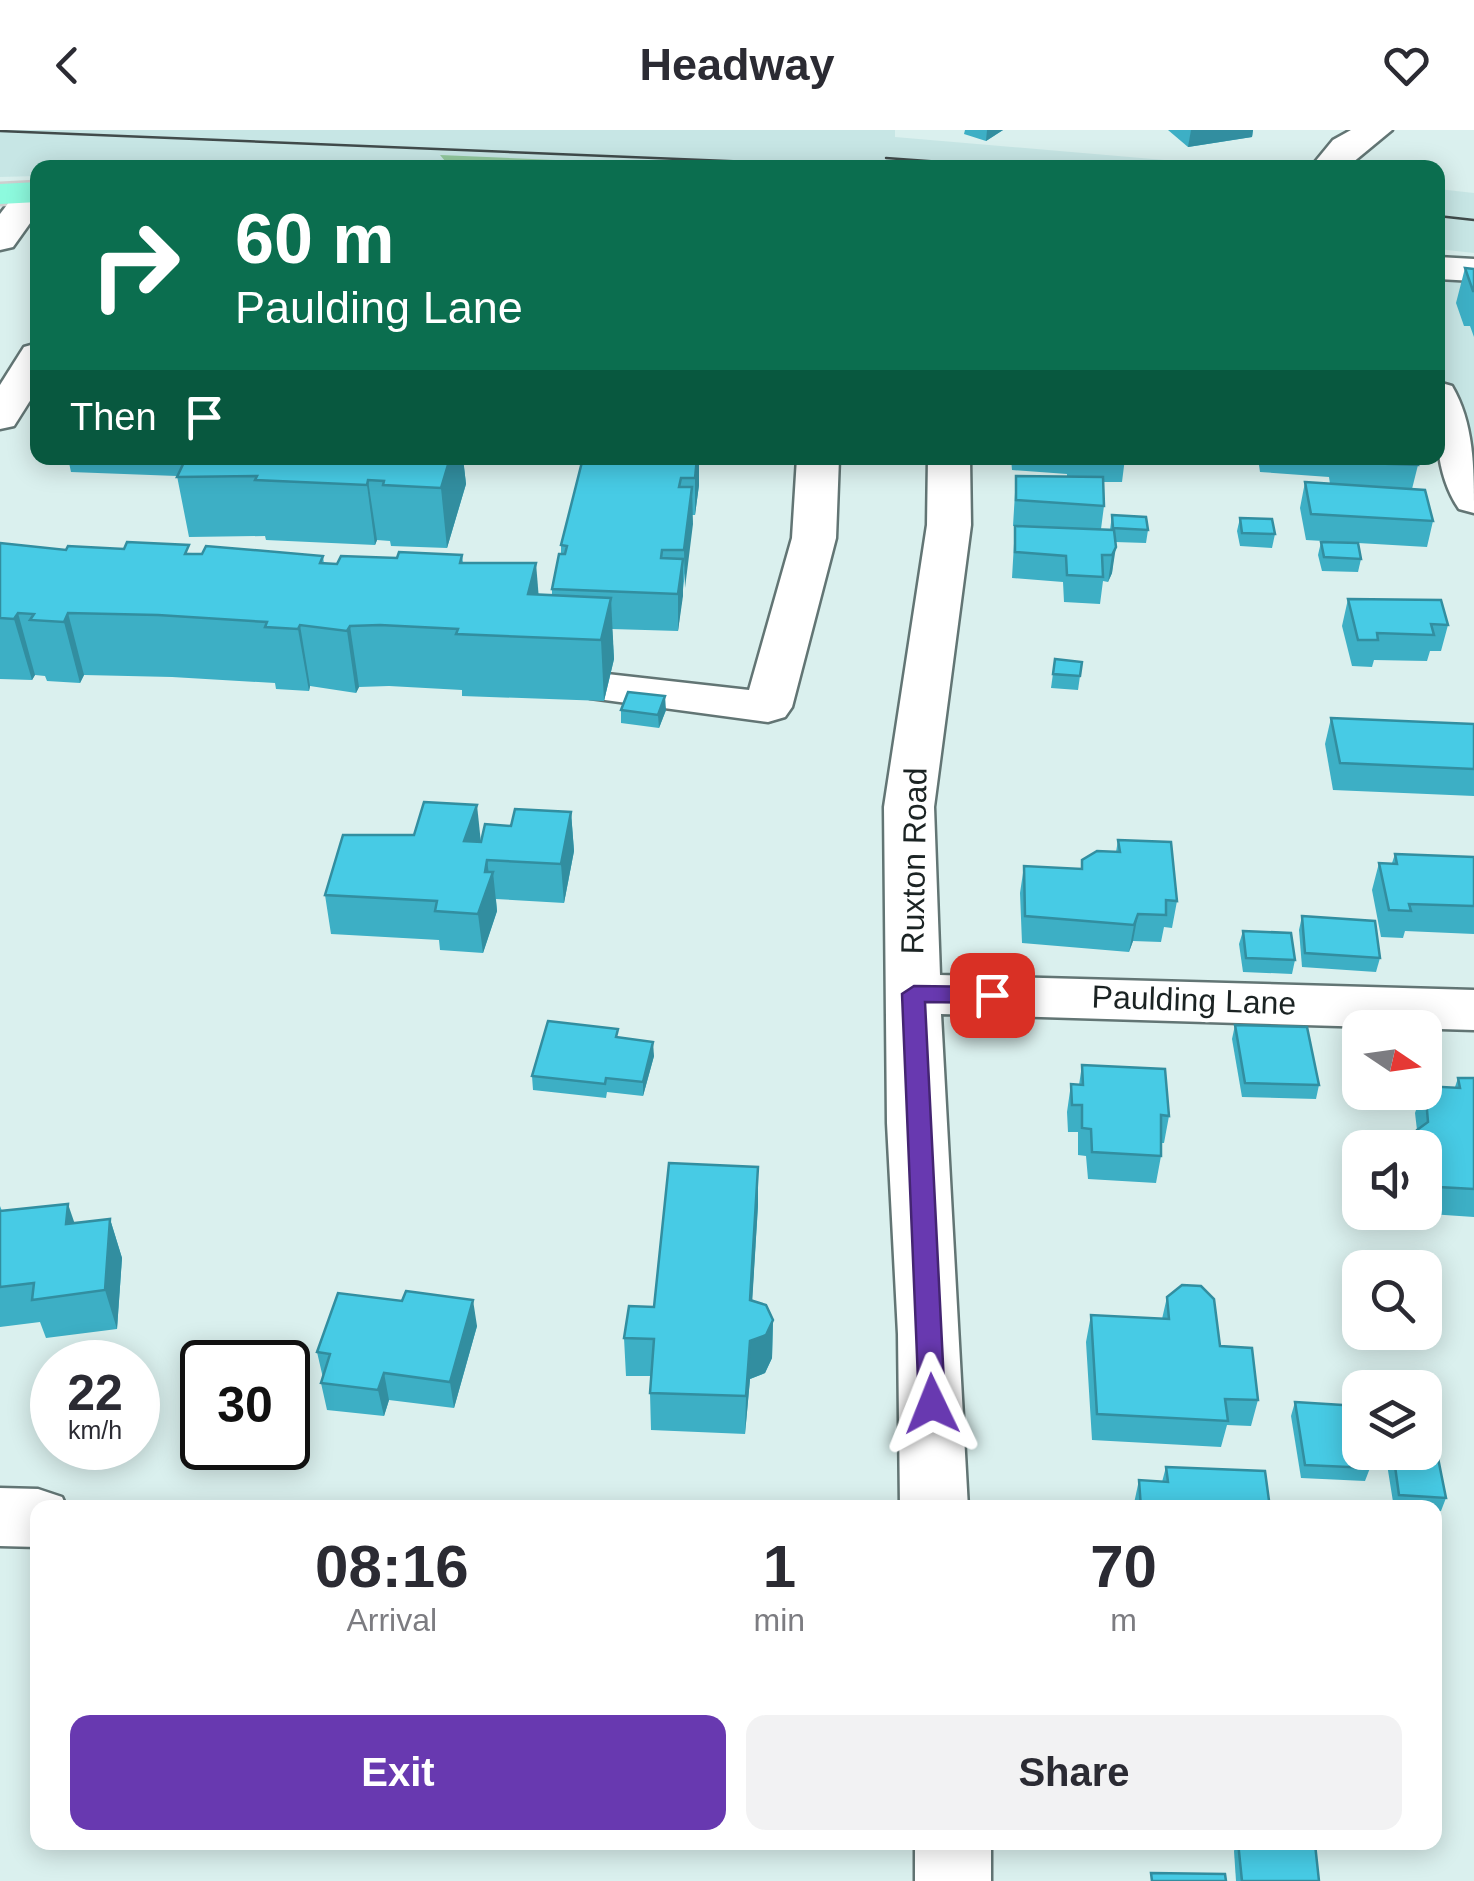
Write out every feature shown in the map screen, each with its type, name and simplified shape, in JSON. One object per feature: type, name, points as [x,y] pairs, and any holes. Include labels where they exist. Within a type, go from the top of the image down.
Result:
[{"type":"street","points":[[1334,160],[1345,147],[1375,130]]},
{"type":"street","points":[[0,239],[24,193]]},
{"type":"street","points":[[1445,268],[1474,270]]},
{"type":"street","points":[[0,417],[30,368]]},
{"type":"street","points":[[1445,376],[1474,377]]},
{"type":"street","points":[[1445,415],[1474,500]]},
{"type":"street","points":[[607,688],[768,707],[814,538],[818,465]]},
{"type":"street","name":"Ruxton Road","points":[[934,1500],[909,807],[949,525],[949,465]]},
{"type":"street","name":"Paulding Lane","points":[[914,994],[1110,996],[1474,1010]]},
{"type":"street","points":[[0,1517],[30,1518]]},
{"type":"street","points":[[953,1850],[953,1881]]},
{"type":"shaded area","points":[[0,130],[895,130],[895,137],[1164,160],[30,160],[30,176],[0,177]]},
{"type":"shaded area","points":[[1445,190],[1474,193],[1474,253],[1445,250]]},
{"type":"shaded area","points":[[1445,278],[1474,280],[1474,449],[1445,448]]},
{"type":"green space","points":[[440,155],[557,160],[444,160]]},
{"type":"building","points":[[1465,268],[1474,269],[1474,291],[1473,291]]},
{"type":"building","points":[[183,465],[448,465],[441,488],[383,485],[384,481],[368,480],[367,485],[255,480],[257,476],[177,477]]},
{"type":"building","points":[[581,465],[696,465],[695,478],[681,478],[679,487],[692,487],[684,550],[662,550],[661,558],[683,559],[678,594],[552,589],[559,554],[565,554],[567,546],[561,545]]},
{"type":"building","points":[[1016,476],[1103,477],[1104,506],[1016,500]]},
{"type":"building","points":[[1305,482],[1425,490],[1433,521],[1311,514]]},
{"type":"building","points":[[1112,515],[1146,517],[1148,530],[1113,528]]},
{"type":"building","points":[[1240,518],[1272,519],[1275,534],[1242,533]]},
{"type":"building","points":[[1015,526],[1114,530],[1116,547],[1112,555],[1102,555],[1103,577],[1067,575],[1066,556],[1015,552]]},
{"type":"building","points":[[127,542],[189,545],[185,554],[202,554],[206,546],[323,556],[320,563],[337,564],[341,556],[397,558],[399,552],[462,555],[460,563],[536,563],[528,594],[611,598],[601,640],[456,634],[458,629],[380,625],[350,626],[347,631],[300,625],[298,629],[265,627],[267,622],[158,615],[68,613],[64,622],[30,620],[34,614],[18,613],[14,619],[0,618],[0,543],[66,550],[68,546],[124,549]]},
{"type":"building","points":[[1321,542],[1358,543],[1361,559],[1324,557]]},
{"type":"building","points":[[1348,599],[1441,600],[1448,625],[1431,624],[1434,635],[1377,633],[1378,640],[1358,640]]},
{"type":"building","points":[[1055,659],[1082,662],[1080,676],[1053,674]]},
{"type":"building","points":[[628,692],[665,696],[658,715],[621,710]]},
{"type":"building","points":[[1331,718],[1474,724],[1474,769],[1340,763]]},
{"type":"building","points":[[424,802],[477,805],[464,841],[481,842],[485,824],[511,826],[515,809],[571,812],[561,864],[487,860],[485,872],[493,872],[478,914],[435,911],[437,901],[325,895],[343,835],[414,835]]},
{"type":"building","points":[[1118,840],[1171,842],[1177,901],[1166,900],[1166,915],[1138,914],[1134,925],[1025,916],[1024,866],[1082,869],[1082,860],[1097,851],[1120,852]]},
{"type":"building","points":[[1395,854],[1474,857],[1474,906],[1409,904],[1411,911],[1389,910],[1379,863],[1397,864]]},
{"type":"building","points":[[1302,916],[1375,921],[1380,958],[1305,953]]},
{"type":"building","points":[[1243,931],[1291,933],[1295,960],[1246,958]]},
{"type":"building","points":[[548,1021],[618,1029],[616,1037],[653,1042],[643,1082],[606,1078],[605,1084],[532,1076]]},
{"type":"building","points":[[1235,1025],[1307,1027],[1319,1085],[1245,1083]]},
{"type":"building","points":[[1082,1065],[1165,1069],[1169,1116],[1161,1115],[1161,1156],[1092,1152],[1091,1129],[1082,1128],[1082,1105],[1072,1105],[1071,1084],[1083,1085]]},
{"type":"building","points":[[1458,1078],[1474,1078],[1474,1189],[1442,1187],[1442,1130],[1417,1130],[1428,1122],[1427,1110],[1442,1110],[1442,1087],[1460,1088]]},
{"type":"building","points":[[669,1163],[758,1167],[750,1300],[766,1305],[773,1320],[766,1335],[750,1341],[746,1396],[650,1393],[654,1339],[624,1338],[629,1306],[654,1307]]},
{"type":"building","points":[[68,1204],[66,1224],[110,1219],[105,1290],[32,1300],[34,1283],[0,1287],[0,1211]]},
{"type":"building","points":[[1182,1285],[1201,1286],[1214,1299],[1220,1346],[1252,1348],[1258,1400],[1225,1399],[1228,1421],[1097,1414],[1091,1315],[1169,1319],[1167,1297]]},
{"type":"building","points":[[406,1291],[473,1300],[450,1382],[384,1373],[378,1390],[321,1383],[330,1354],[317,1352],[338,1293],[402,1301]]},
{"type":"building","points":[[1295,1402],[1342,1405],[1342,1467],[1305,1465]]},
{"type":"building","points":[[1166,1467],[1265,1471],[1269,1500],[1140,1500],[1139,1480],[1168,1482]]},
{"type":"building","points":[[1396,1470],[1440,1470],[1446,1498],[1399,1495]]},
{"type":"building","points":[[1239,1850],[1316,1850],[1319,1881],[1242,1881]]},
{"type":"building","points":[[1151,1873],[1225,1874],[1226,1881],[1152,1881]]},
{"type":"tram line","points":[[0,131],[705,160]]},
{"type":"tram line","points":[[886,158],[914,160]]},
{"type":"tram line","points":[[1445,217],[1474,220]]},
{"type":"route","points":[[932,1404],[916,1123],[914,994],[992,995]]}]
